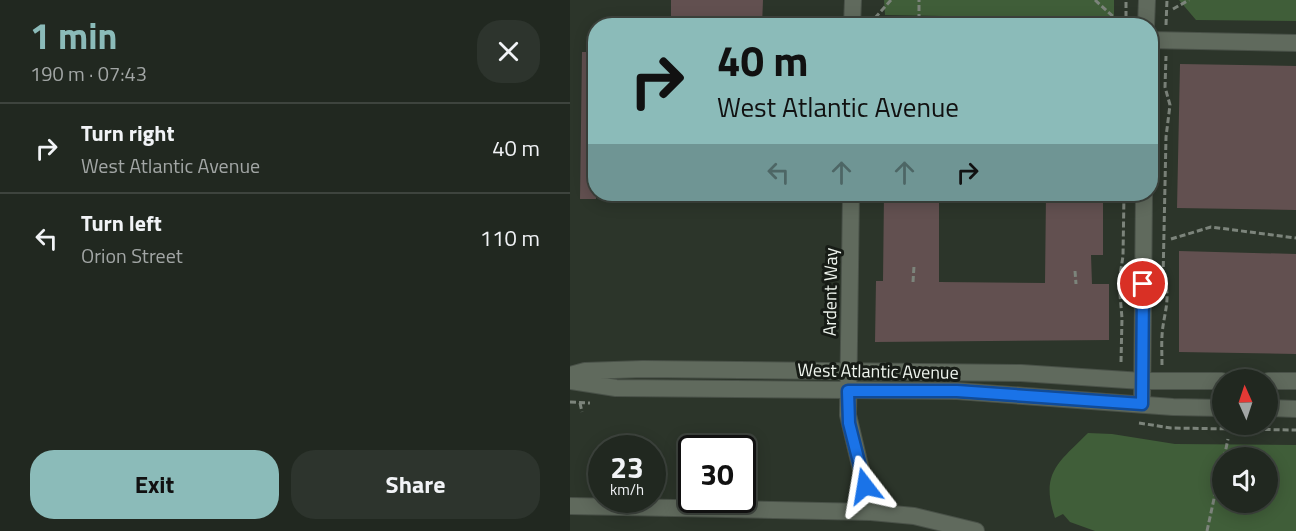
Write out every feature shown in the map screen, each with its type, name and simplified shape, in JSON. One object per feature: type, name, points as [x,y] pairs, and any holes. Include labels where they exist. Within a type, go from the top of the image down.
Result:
[{"type":"street","points":[[852,18],[853,0]]},
{"type":"street","points":[[1146,18],[1147,0]]},
{"type":"street","points":[[1158,40],[1296,43]]},
{"type":"street","name":"Ardent Way","points":[[850,201],[849,423],[871,512]]},
{"type":"street","points":[[1142,404],[1144,201]]},
{"type":"street","name":"West Atlantic Avenue","points":[[570,375],[585,371],[643,369],[1021,373],[1142,381],[1212,381]]},
{"type":"street","name":"West Atlantic Avenue","points":[[570,381],[616,388],[957,391],[1212,408]]},
{"type":"street","points":[[1278,381],[1296,381]]},
{"type":"street","points":[[1278,408],[1296,409]]},
{"type":"street","points":[[570,506],[871,512],[914,516],[950,528],[976,531]]},
{"type":"path","points":[[875,18],[891,0]]},
{"type":"path","points":[[919,0],[919,18]]},
{"type":"path","points":[[1095,0],[1115,18]]},
{"type":"path","points":[[1126,0],[1126,18]]},
{"type":"path","points":[[1166,30],[1167,0]]},
{"type":"path","points":[[1173,9],[1189,0]]},
{"type":"path","points":[[1162,372],[1166,285],[1163,279],[1166,137],[1170,105],[1166,87],[1166,54]]},
{"type":"path","points":[[1121,369],[1122,318],[1119,282],[1123,256],[1124,201]]},
{"type":"path","points":[[1171,239],[1210,228],[1296,238]]},
{"type":"path","points":[[913,282],[914,266]]},
{"type":"path","points":[[1075,271],[1076,284]]},
{"type":"path","points":[[570,402],[580,403],[582,412]]},
{"type":"path","points":[[1226,447],[1228,439]]},
{"type":"path","points":[[1207,531],[1212,508]]},
{"type":"green space","points":[[884,0],[1114,0],[1114,18],[885,15]]},
{"type":"green space","points":[[1179,0],[1296,0],[1296,21],[1196,20]]},
{"type":"green space","points":[[1088,433],[1112,434],[1175,444],[1296,445],[1296,531],[1095,531],[1070,522],[1063,514],[1055,518],[1050,490],[1051,479],[1060,461]]},
{"type":"building","points":[[671,0],[763,0],[762,18],[671,18]]},
{"type":"building","points":[[582,52],[588,52],[588,199],[580,199]]},
{"type":"building","points":[[1180,64],[1296,66],[1296,210],[1177,208]]},
{"type":"building","points":[[884,201],[939,201],[939,282],[1045,283],[1046,201],[1103,201],[1103,255],[1091,255],[1092,284],[1109,284],[1109,340],[875,342],[876,281],[883,281]]},
{"type":"building","points":[[1179,251],[1296,254],[1296,354],[1179,352]]},
{"type":"route","points":[[865,486],[849,423],[848,391],[957,391],[1142,404],[1143,284]]}]
